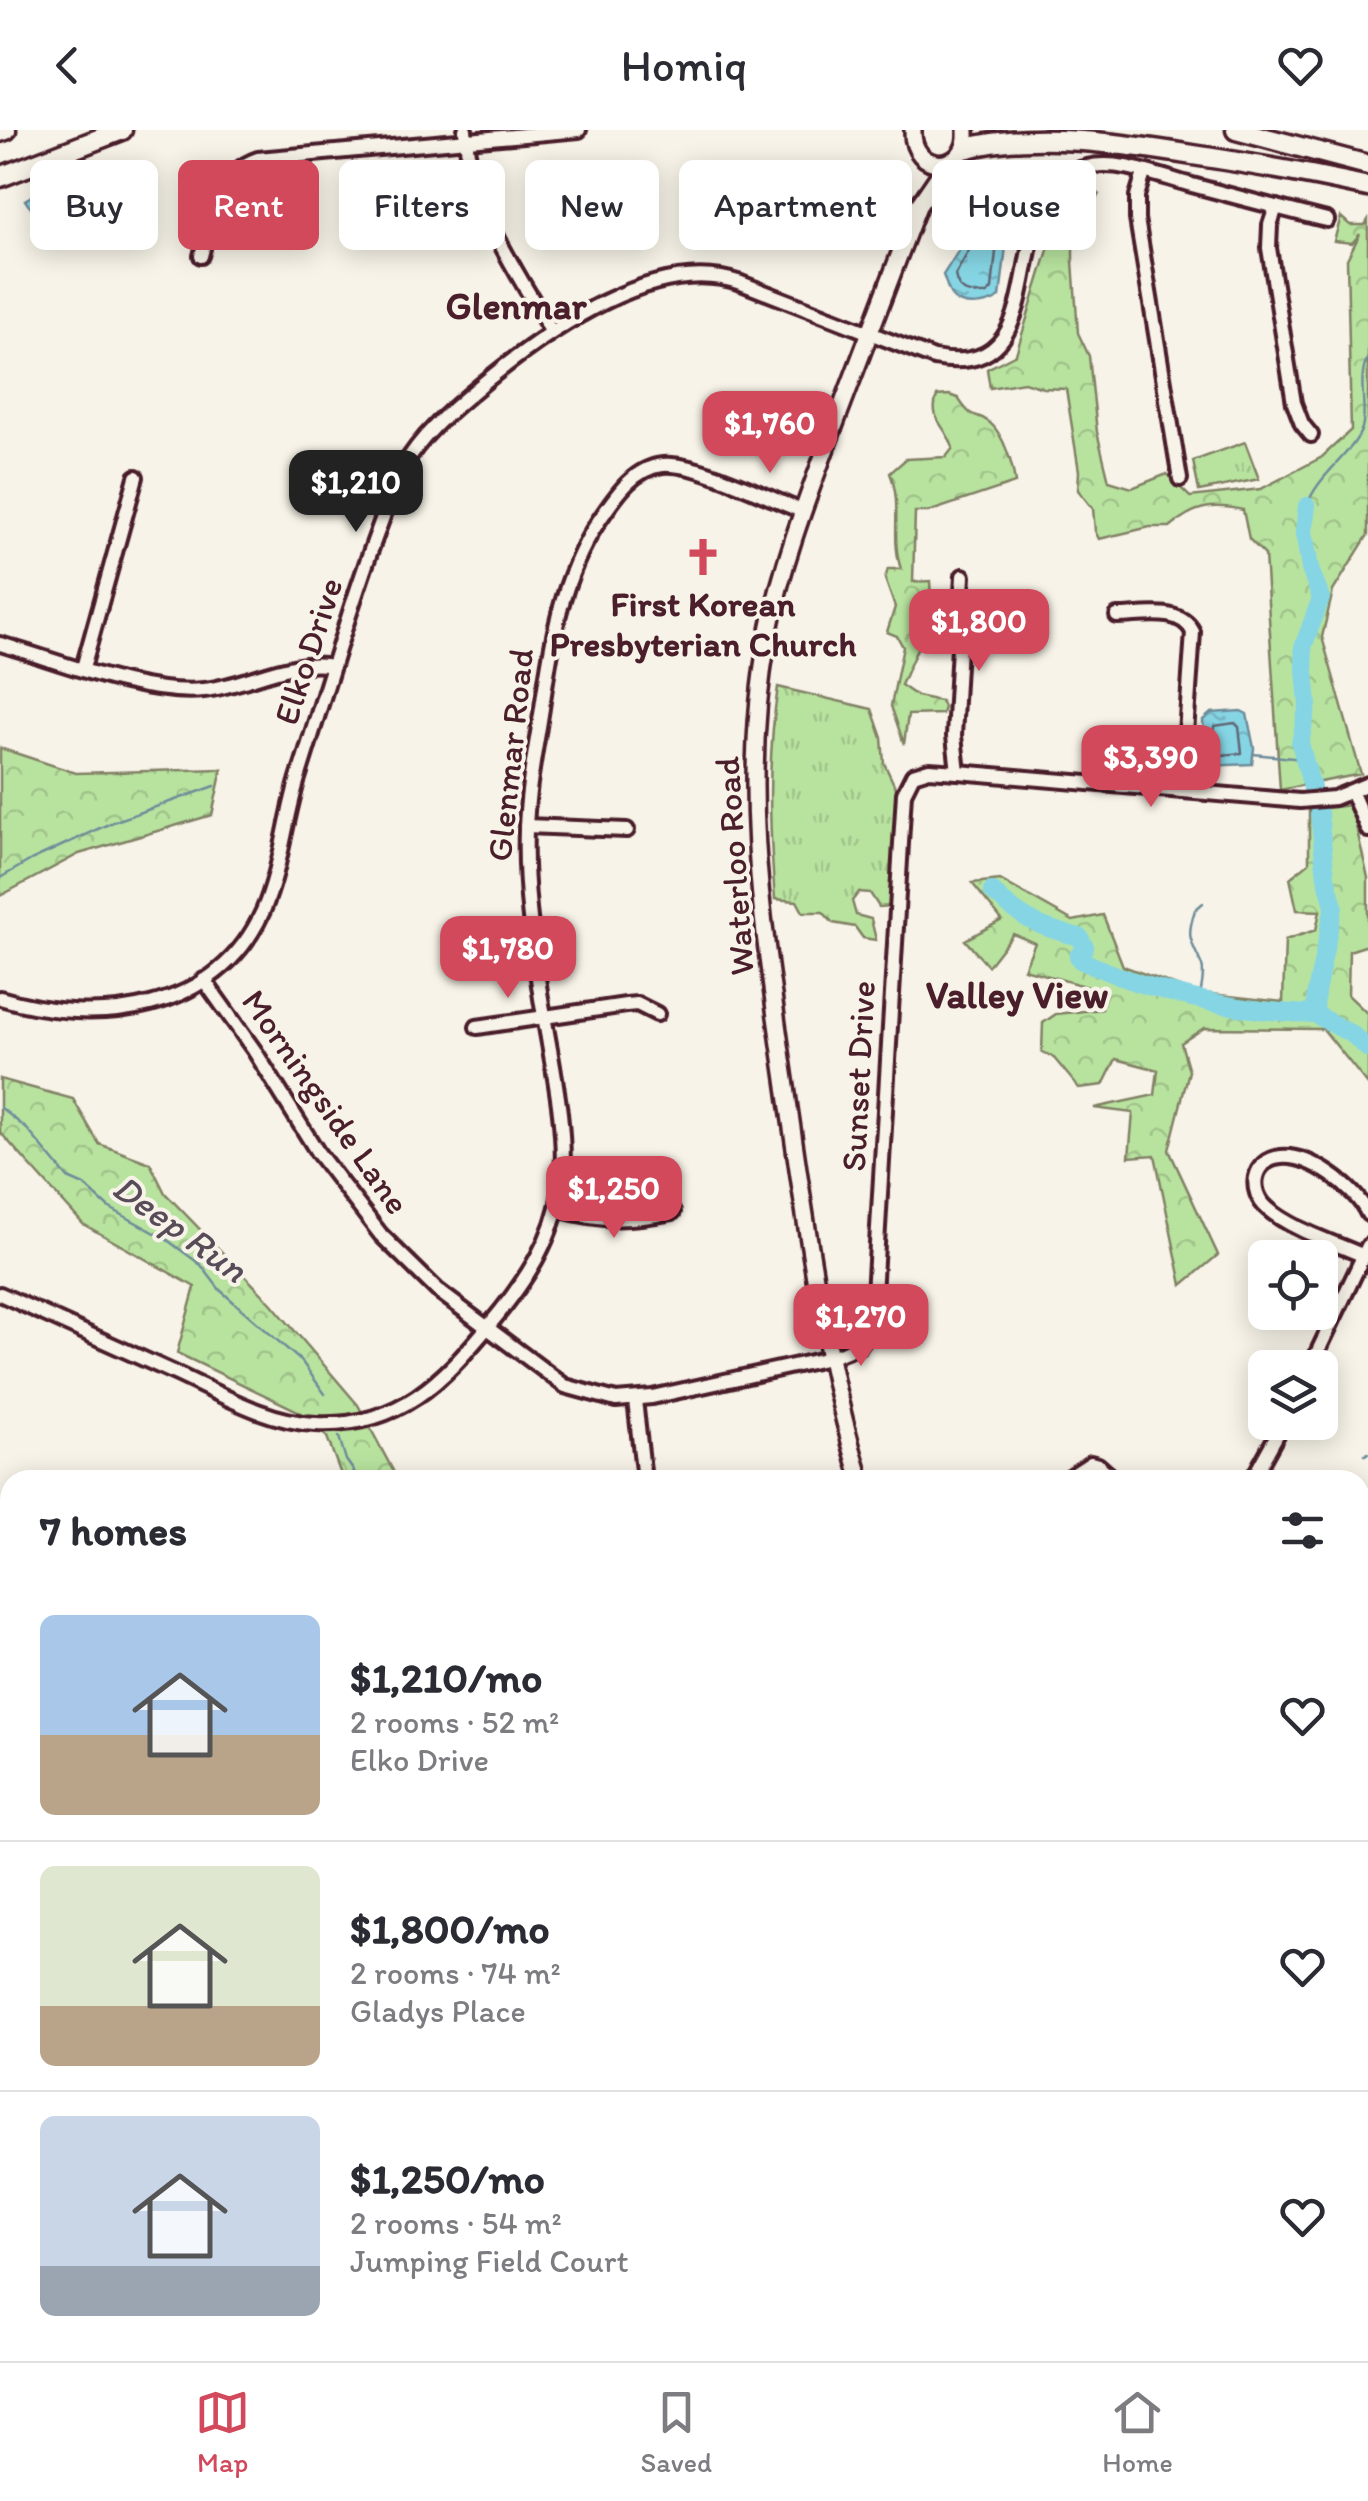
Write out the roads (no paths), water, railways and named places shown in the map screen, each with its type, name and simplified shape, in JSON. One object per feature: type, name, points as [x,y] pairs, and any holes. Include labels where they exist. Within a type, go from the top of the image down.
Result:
[{"type":"highway","points":[[0,177],[122,130]]},
{"type":"highway","points":[[1236,130],[1368,166]]},
{"type":"highway","points":[[965,139],[1067,138],[1272,168],[1368,187]]},
{"type":"main road","name":"Waterloo Road","points":[[858,1470],[829,1358],[809,1244],[761,906],[754,817],[755,733],[768,636],[802,512],[918,206],[922,178],[913,130]]},
{"type":"main road","name":"Waterloo Road","points":[[949,160],[965,139]]},
{"type":"main road","points":[[919,154],[932,163]]},
{"type":"main road","name":"Waterloo Road","points":[[918,206],[932,185]]},
{"type":"street","points":[[201,256],[222,186],[246,163],[466,134],[579,130]]},
{"type":"street","points":[[466,134],[471,175],[480,205],[551,331]]},
{"type":"street","name":"Elko Drive","points":[[0,998],[67,1012],[124,1012],[164,1002],[204,980],[239,949],[262,914],[276,870],[284,824],[333,666],[395,486],[413,450],[466,399],[551,331],[621,296],[692,276],[730,280],[951,361],[982,355],[1007,335],[1013,324],[1038,212],[1054,186],[1076,170],[1090,166],[1144,173],[1327,220]]},
{"type":"street","points":[[1144,173],[1137,196],[1137,219],[1180,479]]},
{"type":"street","points":[[1276,207],[1268,248],[1294,403],[1311,435]]},
{"type":"street","name":"Glenmar Road","points":[[0,1294],[260,1412],[288,1421],[360,1421],[408,1404],[445,1377],[539,1256],[557,1208],[564,1158],[530,915],[526,826],[552,636],[562,600],[590,535],[626,484],[650,468],[680,467],[802,512]]},
{"type":"street","points":[[82,668],[136,477]]},
{"type":"street","points":[[963,576],[954,736],[958,772],[1317,801],[1368,784]]},
{"type":"street","points":[[1117,616],[1175,615],[1186,620],[1193,632],[1182,791]]},
{"type":"street","points":[[0,644],[145,686],[182,690],[222,687],[310,664],[333,666]]},
{"type":"street","name":"Sunset Drive","points":[[829,1358],[859,1346],[872,1328],[904,793],[913,775],[929,770],[958,772]]},
{"type":"street","points":[[1352,792],[1368,830]]},
{"type":"street","points":[[526,826],[626,830]]},
{"type":"street","name":"Morningside Lane","points":[[204,980],[351,1200],[407,1263],[486,1329],[564,1386],[598,1397],[635,1400],[829,1358]]},
{"type":"street","points":[[478,1027],[637,1004],[657,1014]]},
{"type":"street","points":[[1319,1350],[1366,1251],[1276,1216],[1256,1194],[1255,1176],[1277,1157],[1300,1160],[1345,1184],[1368,1214]]},
{"type":"street","points":[[557,1208],[606,1220],[673,1212]]},
{"type":"street","points":[[635,1400],[643,1470]]},
{"type":"street","points":[[1258,1470],[1274,1440]]},
{"type":"street","points":[[1080,1470],[1091,1463],[1104,1470]]},
{"type":"water","points":[[959,250],[1006,250],[1000,297],[990,302],[963,304],[953,298],[943,275]]},
{"type":"water","points":[[1211,713],[1247,714],[1254,748],[1252,764],[1204,766],[1199,753],[1204,742],[1203,720]]},
{"type":"waterway","points":[[1307,506],[1362,428],[1363,375],[1368,357]]},
{"type":"waterway","points":[[1307,506],[1304,531],[1310,569],[1321,598],[1303,647],[1308,705],[1300,743],[1312,788]]},
{"type":"waterway","points":[[1253,754],[1303,759]]},
{"type":"waterway","points":[[0,878],[113,822],[215,786]]},
{"type":"waterway","points":[[1319,813],[1326,877],[1334,906],[1315,1014],[1353,1035],[1368,1049]]},
{"type":"waterway","points":[[992,891],[1032,921],[1080,937],[1085,947],[1078,956],[1080,960],[1108,972],[1195,999],[1315,1014]]},
{"type":"waterway","points":[[1199,1000],[1203,970],[1190,934],[1195,910],[1203,903]]},
{"type":"waterway","name":"Deep Run","points":[[0,1107],[27,1129],[68,1178],[201,1265],[220,1290],[302,1362],[325,1394]]},
{"type":"waterway","name":"Deep Run","points":[[339,1437],[353,1470]]},
{"type":"place","name":"First Korean Presbyterian Church","points":[[703,557]]},
{"type":"district","name":"Glenmar","points":[[516,306]]},
{"type":"district","name":"Valley View","points":[[1017,995]]}]
